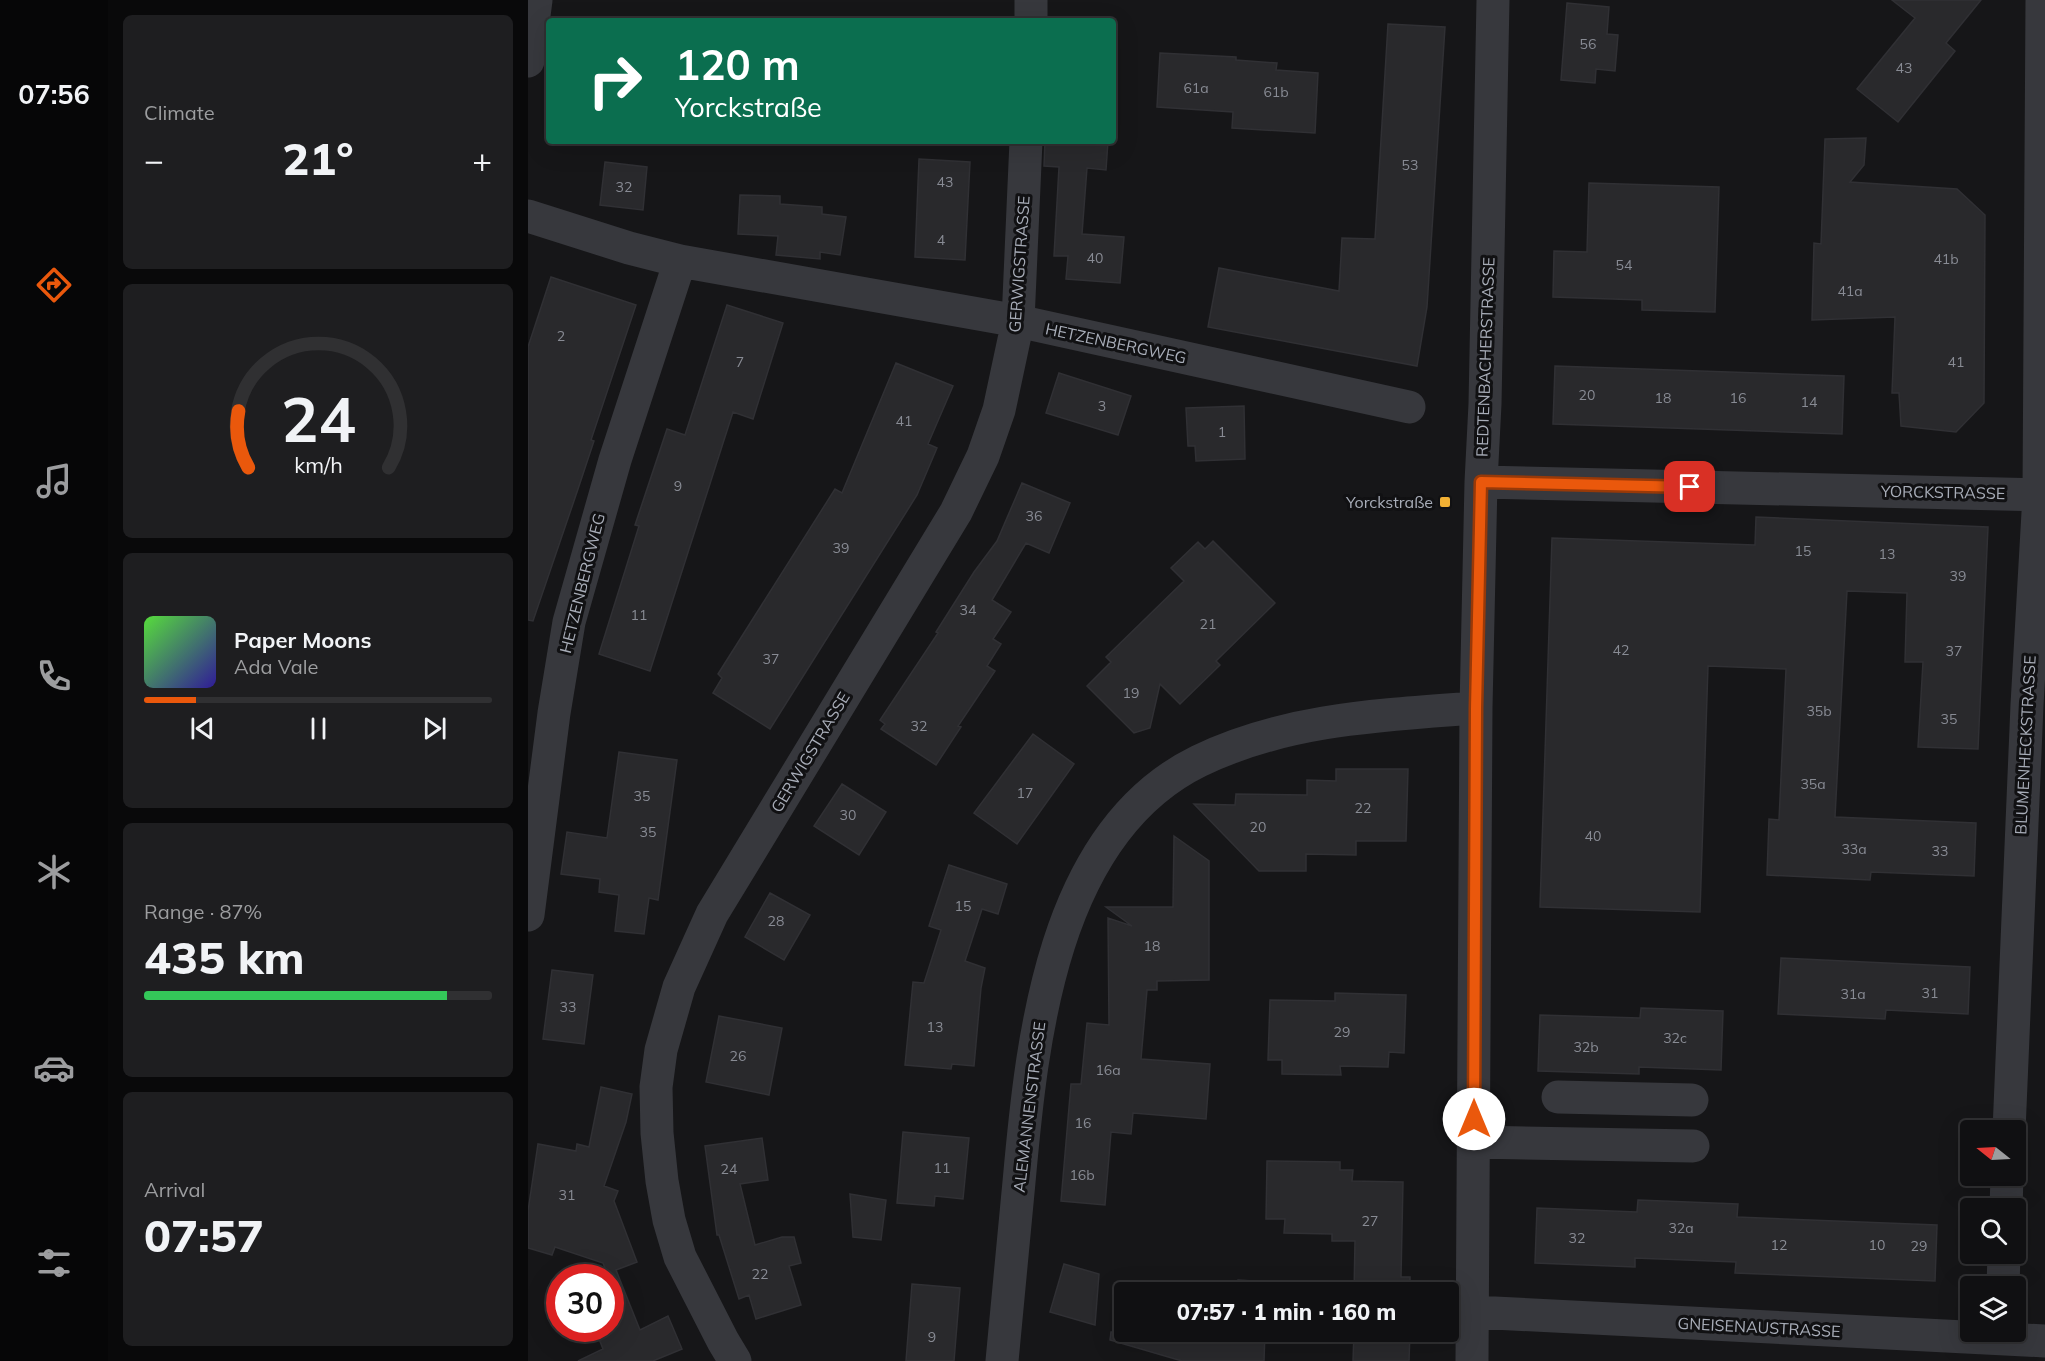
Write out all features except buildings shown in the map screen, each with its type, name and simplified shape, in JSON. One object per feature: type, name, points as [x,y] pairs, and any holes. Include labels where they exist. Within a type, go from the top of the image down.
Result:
[{"type":"street","points":[[528,61],[536,0]]},
{"type":"street","points":[[1031,0],[1031,18]]},
{"type":"street","name":"REDTENBACHERSTRASSE","points":[[1472,1361],[1476,708],[1493,0]]},
{"type":"street","name":"BLUMENHECKSTRASSE","points":[[2009,1120],[2026,717],[2042,495],[2042,0]]},
{"type":"street","name":"GERWIGSTRASSE","points":[[735,1361],[680,1257],[669,1220],[657,1133],[656,1087],[661,1050],[679,987],[712,914],[956,512],[983,456],[999,410],[1018,321],[1026,144]]},
{"type":"street","name":"HETZENBERGWEG","points":[[528,216],[629,248],[680,261],[1018,321],[1409,407]]},
{"type":"street","name":"HETZENBERGWEG","points":[[528,915],[554,712],[569,622],[615,460],[680,261]]},
{"type":"street","name":"YORCKSTRASSE","points":[[1481,482],[2042,495]]},
{"type":"street","name":"ALEMANNENSTRASSE","points":[[1002,1361],[1026,1103],[1041,1013],[1066,923],[1081,887],[1098,856],[1129,813],[1159,785],[1197,761],[1238,744],[1286,730],[1344,719],[1476,708]]},
{"type":"street","points":[[1558,1097],[1692,1100]]},
{"type":"street","points":[[1648,1100],[1648,1145]]},
{"type":"street","points":[[1474,1142],[1693,1146]]},
{"type":"street","name":"GNEISENAUSTRASSE","points":[[1474,1312],[2000,1344],[2045,1341]]},
{"type":"place","name":"Yorckstraße","points":[[1445,502]]},
{"type":"route","points":[[1474,1119],[1476,708],[1481,482],[1690,487]]}]
